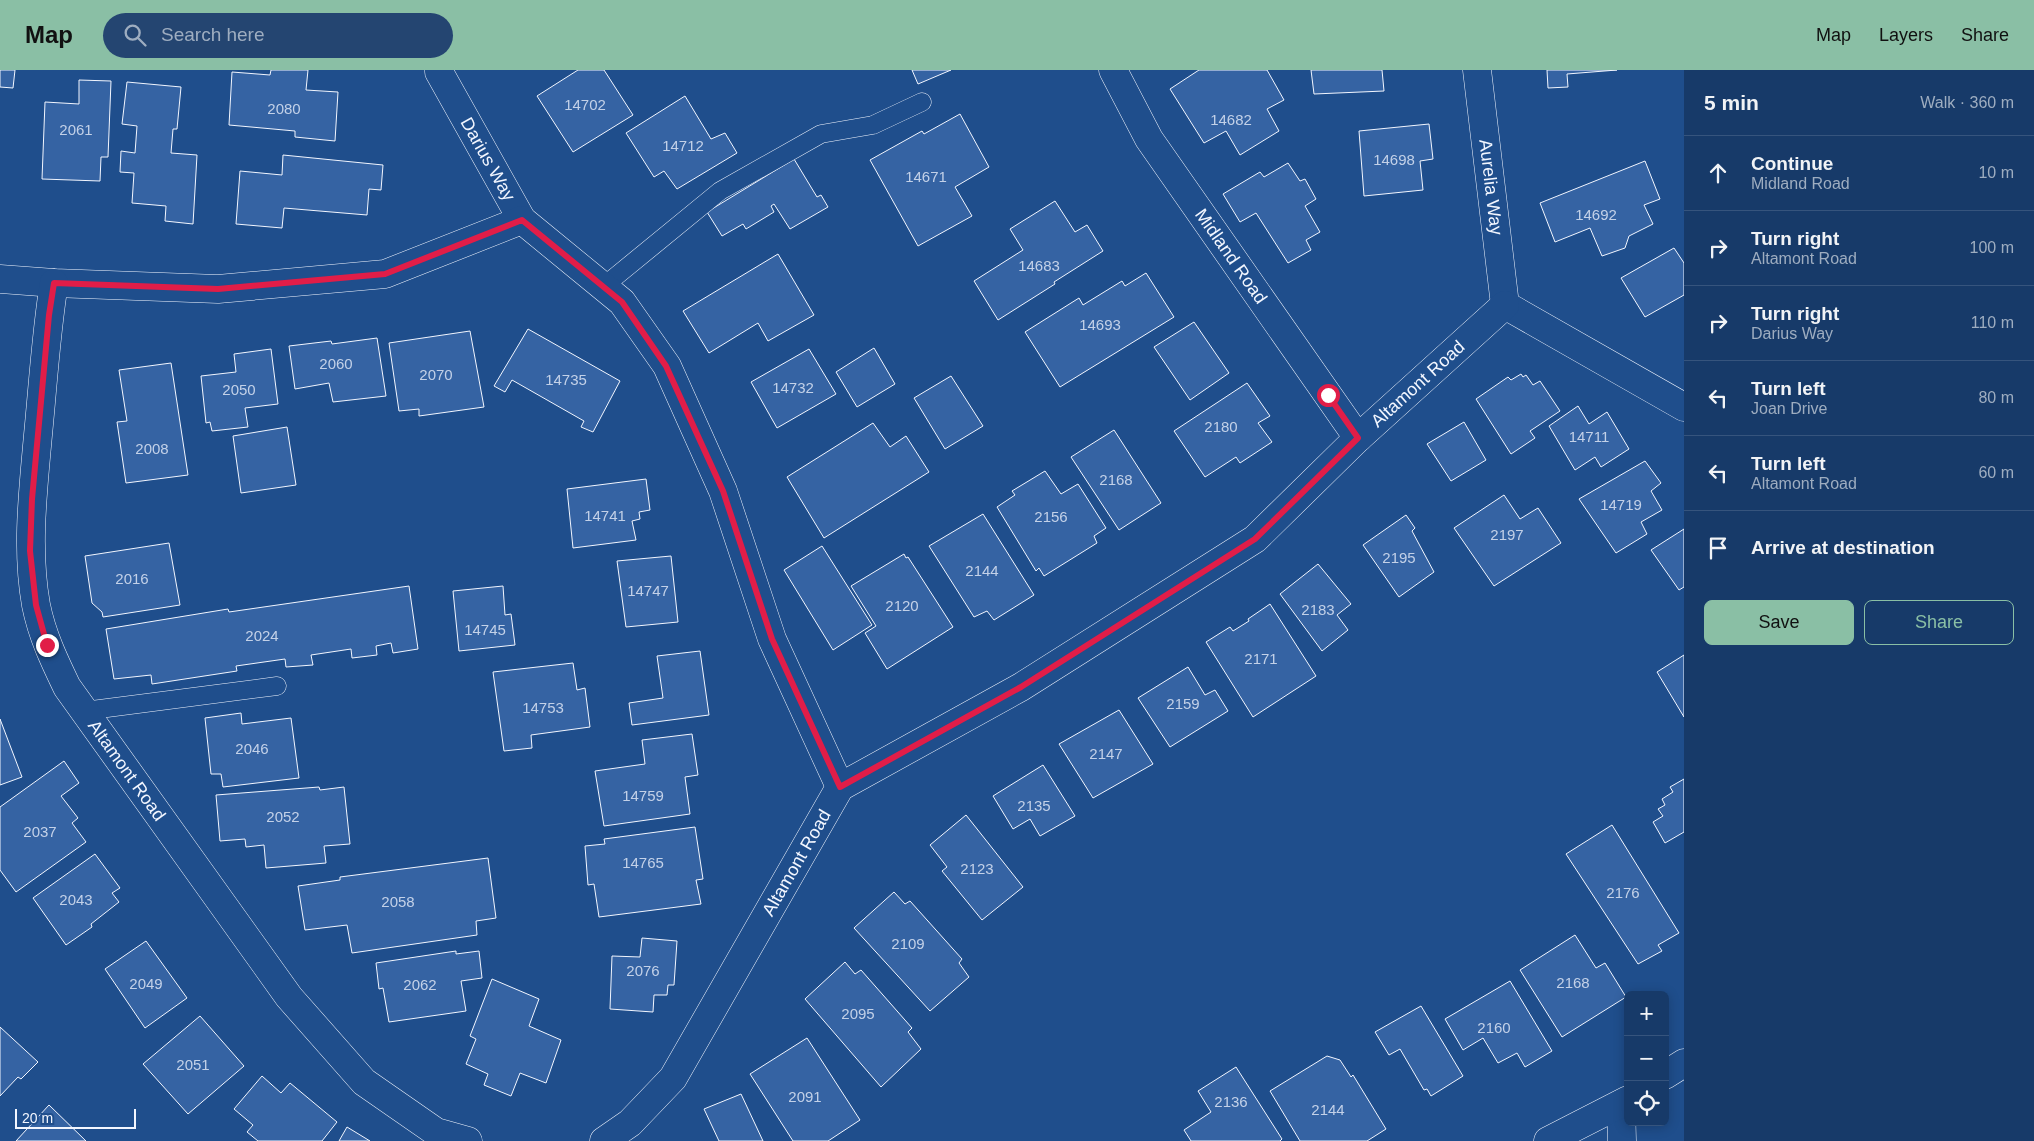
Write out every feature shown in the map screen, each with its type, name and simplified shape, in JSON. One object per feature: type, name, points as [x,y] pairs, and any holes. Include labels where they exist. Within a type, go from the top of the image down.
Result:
[{"type":"street","name":"Midland Road","points":[[1114,70],[1149,139],[1358,438]]},
{"type":"street","name":"Aurelia Way","points":[[1477,70],[1505,305]]},
{"type":"street","name":"Darius Way","points":[[438,71],[522,220],[622,302],[666,366],[723,491],[772,639],[840,787]]},
{"type":"street","points":[[0,279],[54,283],[218,289],[385,274],[522,220]]},
{"type":"street","name":"Altamont Road","points":[[54,283],[49,315],[32,499],[30,551],[36,605],[47,645],[67,687],[289,997],[364,1082],[436,1132],[468,1141]]},
{"type":"street","name":"Altamont Road","points":[[604,1141],[630,1123],[673,1078],[840,787],[1021,687],[1255,539],[1358,438],[1505,305]]},
{"type":"street","points":[[1505,305],[1684,407]]},
{"type":"street","points":[[1669,1072],[1684,1063]]},
{"type":"street","points":[[1548,1141],[1624,1102]]},
{"type":"street","points":[[1622,1141],[1624,1102]]},
{"type":"lane","points":[[604,286],[720,191],[821,134],[873,125],[922,102]]},
{"type":"lane","points":[[84,711],[277,686]]},
{"type":"building","points":[[0,70],[15,70],[13,88],[0,87]]},
{"type":"building","points":[[271,70],[308,70],[306,90],[338,92],[335,141],[295,137],[295,131],[229,125],[232,72],[270,75]]},
{"type":"building","points":[[578,70],[604,70],[633,115],[573,152],[537,96]]},
{"type":"building","points":[[912,70],[951,70],[918,84]]},
{"type":"building","points":[[1199,70],[1267,70],[1284,100],[1267,109],[1279,131],[1240,155],[1226,131],[1204,143],[1170,89]]},
{"type":"building","points":[[1311,70],[1382,70],[1384,91],[1314,94]]},
{"type":"building","points":[[1547,70],[1617,70],[1567,74],[1568,87],[1548,88]]},
{"type":"building","points":[[79,80],[111,81],[108,157],[101,157],[100,181],[42,179],[45,102],[79,104]]},
{"type":"building","points":[[127,82],[181,87],[177,129],[173,129],[171,153],[197,155],[193,224],[165,221],[166,206],[132,203],[134,173],[120,172],[121,151],[135,153],[137,126],[122,124]]},
{"type":"building","points":[[685,96],[711,139],[725,133],[737,153],[677,189],[664,171],[654,177],[626,133]]},
{"type":"building","points":[[960,114],[989,167],[955,187],[972,216],[918,246],[870,160],[922,131],[924,134]]},
{"type":"building","points":[[1429,124],[1433,159],[1420,161],[1423,190],[1364,196],[1359,131]]},
{"type":"building","points":[[283,155],[383,165],[381,190],[369,189],[367,215],[284,208],[282,228],[236,224],[240,171],[282,175]]},
{"type":"building","points":[[794,159],[817,197],[821,195],[828,207],[790,229],[774,204],[771,206],[774,212],[746,229],[743,224],[722,236],[707,212]]},
{"type":"building","points":[[1645,161],[1660,199],[1644,205],[1653,224],[1629,236],[1625,248],[1602,256],[1590,228],[1555,242],[1540,203]]},
{"type":"building","points":[[1288,163],[1300,181],[1305,179],[1316,199],[1305,206],[1320,232],[1306,240],[1311,250],[1288,263],[1256,213],[1240,222],[1223,194],[1260,172],[1264,177]]},
{"type":"building","points":[[1055,201],[1075,232],[1087,225],[1103,251],[998,320],[974,281],[1023,250],[1010,229]]},
{"type":"building","points":[[1674,248],[1684,263],[1684,295],[1645,317],[1621,278]]},
{"type":"building","points":[[778,254],[814,315],[768,341],[758,323],[709,353],[683,311]]},
{"type":"building","points":[[1146,273],[1174,317],[1060,387],[1025,332],[1079,298],[1083,305],[1122,281],[1125,286]]},
{"type":"building","points":[[1194,322],[1229,373],[1190,400],[1154,347]]},
{"type":"building","points":[[528,329],[620,381],[593,432],[581,427],[584,421],[512,380],[505,392],[494,386]]},
{"type":"building","points":[[470,331],[484,407],[419,416],[419,409],[399,411],[389,343]]},
{"type":"building","points":[[377,338],[386,396],[333,402],[329,383],[295,389],[289,346],[331,341],[332,344]]},
{"type":"building","points":[[874,348],[895,384],[857,407],[836,372]]},
{"type":"building","points":[[271,349],[278,404],[245,408],[248,427],[212,431],[210,422],[206,423],[201,376],[236,372],[234,354]]},
{"type":"building","points":[[809,349],[836,394],[777,428],[751,382]]},
{"type":"building","points":[[171,363],[188,475],[126,483],[117,422],[127,421],[119,370]]},
{"type":"building","points":[[1521,374],[1523,377],[1526,375],[1533,385],[1540,381],[1560,411],[1530,431],[1535,438],[1511,454],[1476,399],[1508,377],[1511,380]]},
{"type":"building","points":[[951,376],[983,426],[945,449],[914,398]]},
{"type":"building","points":[[1247,383],[1270,416],[1258,423],[1272,442],[1240,463],[1236,457],[1205,477],[1174,431]]},
{"type":"building","points":[[1578,406],[1589,424],[1607,412],[1629,449],[1601,467],[1595,457],[1575,470],[1549,426]]},
{"type":"building","points":[[1464,422],[1486,460],[1451,481],[1427,444]]},
{"type":"building","points":[[873,423],[890,447],[906,436],[929,472],[824,538],[787,477]]},
{"type":"building","points":[[287,427],[296,485],[241,493],[233,436]]},
{"type":"building","points":[[1114,430],[1161,503],[1119,530],[1071,457]]},
{"type":"building","points":[[1645,461],[1661,483],[1651,491],[1662,510],[1641,522],[1647,534],[1616,553],[1579,499]]},
{"type":"building","points":[[1045,471],[1061,494],[1078,484],[1106,528],[1094,536],[1097,543],[1044,576],[1039,568],[1036,571],[997,507],[1015,495],[1012,491]]},
{"type":"building","points":[[646,479],[650,510],[639,512],[640,519],[632,521],[636,540],[573,548],[567,489]]},
{"type":"building","points":[[1504,495],[1520,519],[1538,508],[1561,543],[1494,586],[1454,528]]},
{"type":"building","points":[[983,514],[1034,595],[994,620],[987,611],[974,617],[929,546]]},
{"type":"building","points":[[1406,515],[1415,528],[1412,531],[1434,572],[1399,597],[1363,545]]},
{"type":"building","points":[[1684,529],[1684,587],[1679,590],[1651,550]]},
{"type":"building","points":[[169,543],[180,605],[103,617],[102,612],[92,603],[85,556]]},
{"type":"building","points":[[822,546],[872,625],[833,650],[784,570]]},
{"type":"building","points":[[904,554],[906,558],[908,557],[953,627],[887,669],[865,633],[876,626],[851,586]]},
{"type":"building","points":[[671,556],[678,622],[626,627],[617,561]]},
{"type":"building","points":[[1318,564],[1351,604],[1337,615],[1348,630],[1322,651],[1280,594]]},
{"type":"building","points":[[409,586],[418,649],[393,653],[391,643],[376,646],[377,655],[352,658],[351,649],[311,655],[313,665],[286,667],[285,659],[236,666],[237,671],[152,684],[151,675],[114,679],[106,629],[228,609],[229,612]]},
{"type":"building","points":[[503,586],[505,615],[511,614],[515,645],[459,651],[453,591]]},
{"type":"building","points":[[1270,604],[1316,676],[1253,717],[1206,642],[1230,627],[1233,631]]},
{"type":"building","points":[[700,651],[709,715],[632,725],[629,703],[663,698],[657,656]]},
{"type":"building","points":[[1684,655],[1684,717],[1657,672]]},
{"type":"building","points":[[573,663],[577,690],[585,688],[590,727],[531,735],[532,748],[504,751],[493,672]]},
{"type":"building","points":[[1188,667],[1205,695],[1215,690],[1228,711],[1170,747],[1138,698]]},
{"type":"building","points":[[1119,710],[1153,764],[1093,798],[1059,744]]},
{"type":"building","points":[[241,713],[242,724],[291,718],[299,778],[223,787],[221,774],[211,774],[205,718]]},
{"type":"building","points":[[0,719],[22,777],[0,785]]},
{"type":"building","points":[[692,734],[698,775],[685,777],[690,814],[604,826],[595,771],[645,764],[642,740]]},
{"type":"building","points":[[64,761],[79,783],[61,796],[78,818],[72,823],[86,842],[16,892],[0,870],[0,807]]},
{"type":"building","points":[[1043,765],[1075,816],[1040,836],[1030,819],[1013,829],[993,796]]},
{"type":"building","points":[[1684,779],[1684,832],[1665,843],[1653,822],[1663,816],[1658,809],[1665,805],[1662,799],[1673,792],[1670,787]]},
{"type":"building","points":[[319,787],[320,790],[344,787],[350,844],[324,846],[326,863],[266,868],[264,845],[246,847],[245,839],[220,841],[216,795]]},
{"type":"building","points":[[966,815],[1023,887],[982,920],[942,871],[947,867],[930,845]]},
{"type":"building","points":[[1612,825],[1679,933],[1658,945],[1662,951],[1638,964],[1566,854]]},
{"type":"building","points":[[695,827],[703,879],[696,880],[701,904],[599,917],[594,884],[588,885],[585,846],[605,844],[604,839]]},
{"type":"building","points":[[95,854],[120,888],[112,893],[119,902],[91,924],[92,927],[66,945],[33,898]]},
{"type":"building","points":[[488,858],[496,918],[476,921],[477,935],[352,953],[347,925],[305,930],[298,886],[340,880],[340,877]]},
{"type":"building","points":[[894,892],[905,904],[910,901],[962,959],[959,963],[969,977],[930,1011],[854,928]]},
{"type":"building","points":[[1575,935],[1596,968],[1605,963],[1624,994],[1624,998],[1562,1037],[1520,970]]},
{"type":"building","points":[[642,938],[677,941],[674,985],[668,985],[667,995],[654,995],[653,1012],[610,1009],[612,956],[640,957]]},
{"type":"building","points":[[146,941],[187,998],[145,1028],[105,969]]},
{"type":"building","points":[[456,951],[456,954],[479,951],[482,978],[461,981],[466,1011],[389,1022],[383,988],[379,989],[376,963]]},
{"type":"building","points":[[845,962],[855,974],[861,970],[912,1028],[908,1032],[921,1049],[881,1087],[805,999]]},
{"type":"building","points":[[492,979],[539,999],[529,1026],[561,1040],[546,1083],[520,1073],[511,1096],[484,1085],[488,1074],[466,1064],[476,1039],[470,1036]]},
{"type":"building","points":[[1510,981],[1552,1051],[1525,1067],[1517,1053],[1498,1063],[1483,1038],[1463,1050],[1445,1019]]},
{"type":"building","points":[[1421,1006],[1463,1076],[1431,1096],[1427,1089],[1424,1090],[1400,1049],[1389,1055],[1375,1032]]},
{"type":"building","points":[[200,1016],[244,1066],[188,1114],[143,1064]]},
{"type":"building","points":[[0,1027],[38,1062],[21,1079],[18,1077],[0,1096]]},
{"type":"building","points":[[807,1038],[860,1120],[828,1141],[793,1141],[750,1074]]},
{"type":"building","points":[[1327,1056],[1340,1060],[1351,1077],[1353,1075],[1386,1129],[1367,1141],[1300,1141],[1270,1091]]},
{"type":"building","points":[[1236,1067],[1282,1139],[1280,1141],[1191,1141],[1184,1130],[1211,1112],[1198,1091]]},
{"type":"building","points":[[262,1076],[281,1093],[290,1083],[337,1122],[322,1141],[258,1141],[247,1132],[253,1125],[234,1109]]},
{"type":"building","points":[[741,1094],[763,1141],[719,1141],[704,1109]]},
{"type":"building","points":[[49,1105],[86,1141],[16,1141]]},
{"type":"building","points":[[347,1127],[370,1141],[339,1141]]},
{"type":"route","points":[[47,645],[36,605],[30,551],[32,499],[49,315],[54,283],[218,289],[385,274],[522,220],[622,302],[666,366],[723,491],[772,639],[840,787],[1021,687],[1255,539],[1358,438],[1328,395]]}]
